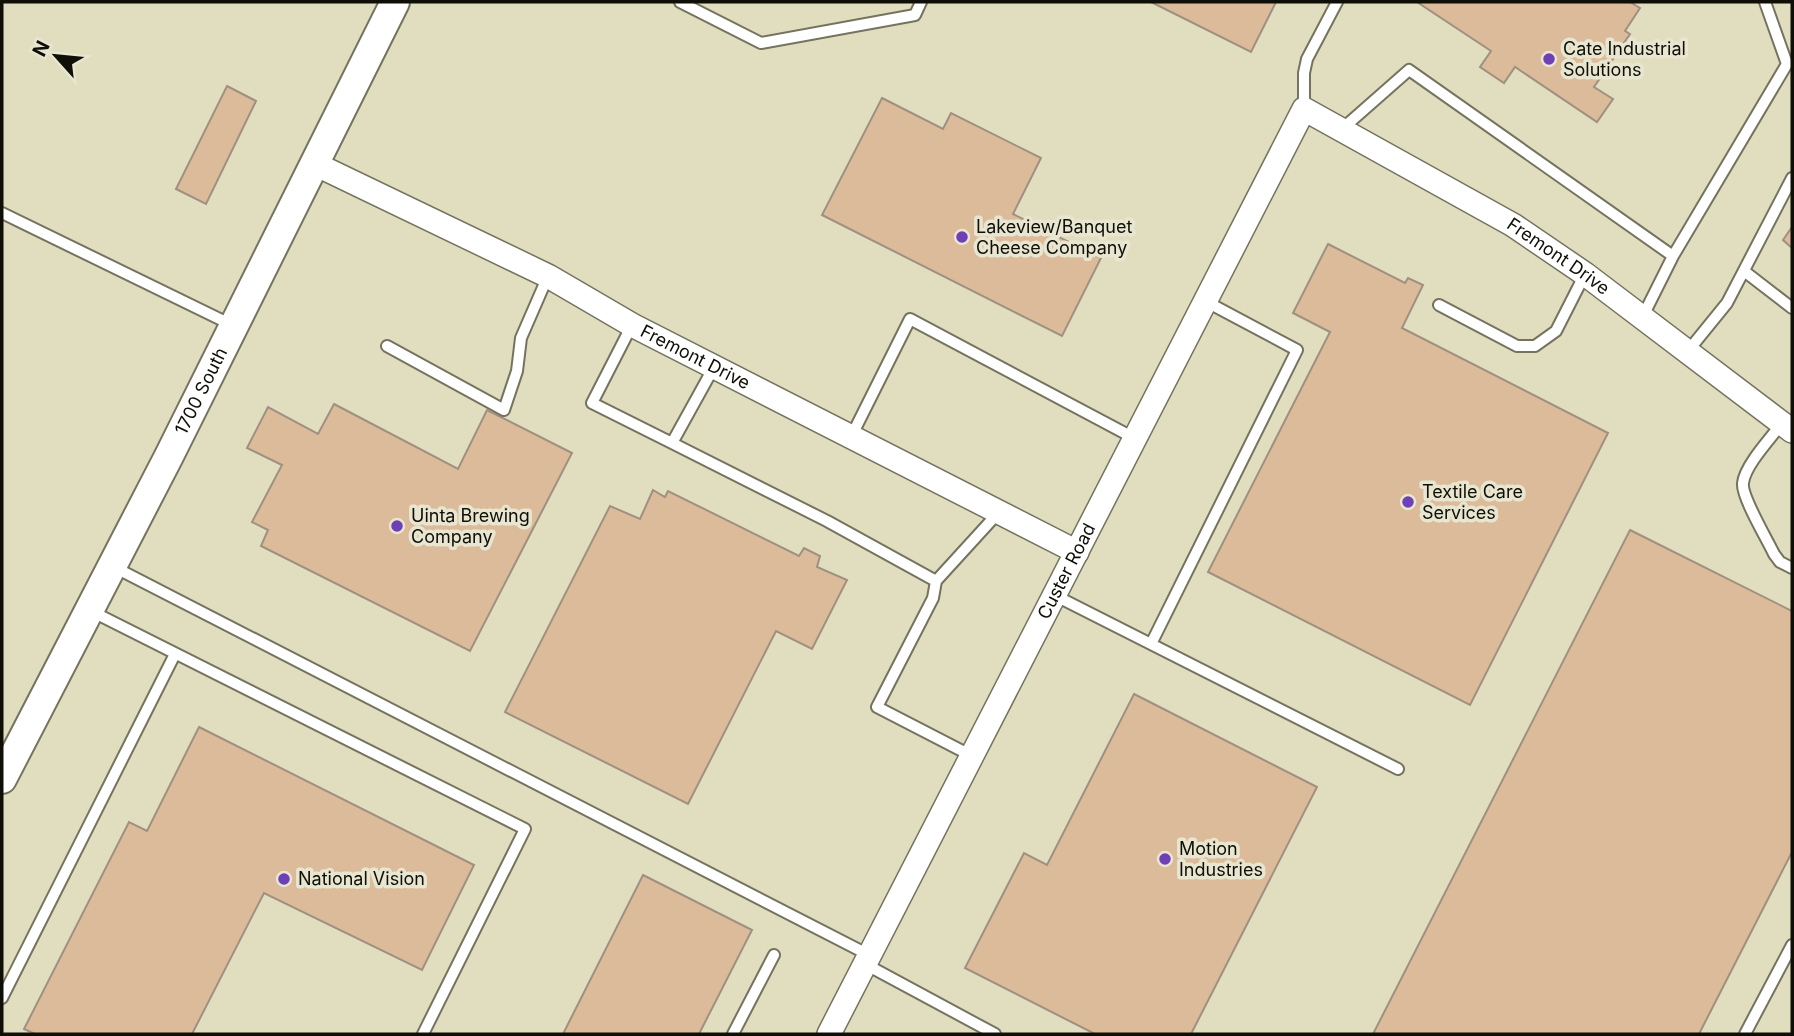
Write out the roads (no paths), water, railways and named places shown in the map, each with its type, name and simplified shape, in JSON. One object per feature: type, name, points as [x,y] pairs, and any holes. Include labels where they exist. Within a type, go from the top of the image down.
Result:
[{"type":"street","name":"1700 South","points":[[2,779],[234,326],[395,2]]},
{"type":"street","name":"Fremont Drive","points":[[1304,109],[1513,225],[1585,274],[1787,427]]},
{"type":"street","name":"Custer Road","points":[[829,1034],[1304,109]]},
{"type":"street","name":"Fremont Drive","points":[[313,163],[548,275],[632,325],[1077,552]]},
{"type":"lane","points":[[680,2],[761,43],[915,15],[921,2]]},
{"type":"lane","points":[[1304,109],[1304,73],[1307,59],[1338,2]]},
{"type":"lane","points":[[1642,317],[1673,256],[1787,64],[1765,2]]},
{"type":"lane","points":[[1342,130],[1409,70],[1673,256]]},
{"type":"lane","points":[[1688,351],[1727,303],[1792,178]]},
{"type":"lane","points":[[2,213],[234,326]]},
{"type":"lane","points":[[1744,271],[1792,308]]},
{"type":"lane","points":[[1439,305],[1517,346],[1535,346],[1556,331],[1585,274]]},
{"type":"lane","points":[[387,346],[504,410],[517,371],[521,338],[548,275]]},
{"type":"lane","points":[[1151,644],[1297,350],[1205,301]]},
{"type":"lane","points":[[851,436],[910,319],[1134,438]]},
{"type":"lane","points":[[632,325],[592,403],[936,581]]},
{"type":"lane","points":[[672,443],[714,367]]},
{"type":"lane","points":[[1787,427],[1748,470],[1742,484],[1744,495],[1774,554],[1780,562],[1792,568]]},
{"type":"lane","points":[[972,755],[877,707],[933,598],[936,581],[999,512]]},
{"type":"lane","points":[[111,566],[867,960],[995,1034]]},
{"type":"lane","points":[[1054,595],[1398,769]]},
{"type":"lane","points":[[89,610],[525,829],[423,1034]]},
{"type":"lane","points":[[2,998],[175,654]]},
{"type":"lane","points":[[1745,1034],[1792,946]]},
{"type":"lane","points":[[733,1034],[774,955]]},
{"type":"place","name":"Cate Industrial Solutions","points":[[1549,59]]},
{"type":"place","name":"Lakeview/Banquet Cheese Company","points":[[962,237]]},
{"type":"place","name":"Textile Care Services","points":[[1408,502]]},
{"type":"place","name":"Uinta Brewing Company","points":[[397,526]]},
{"type":"place","name":"Motion Industries","points":[[1165,859]]},
{"type":"place","name":"National Vision","points":[[284,879]]}]
